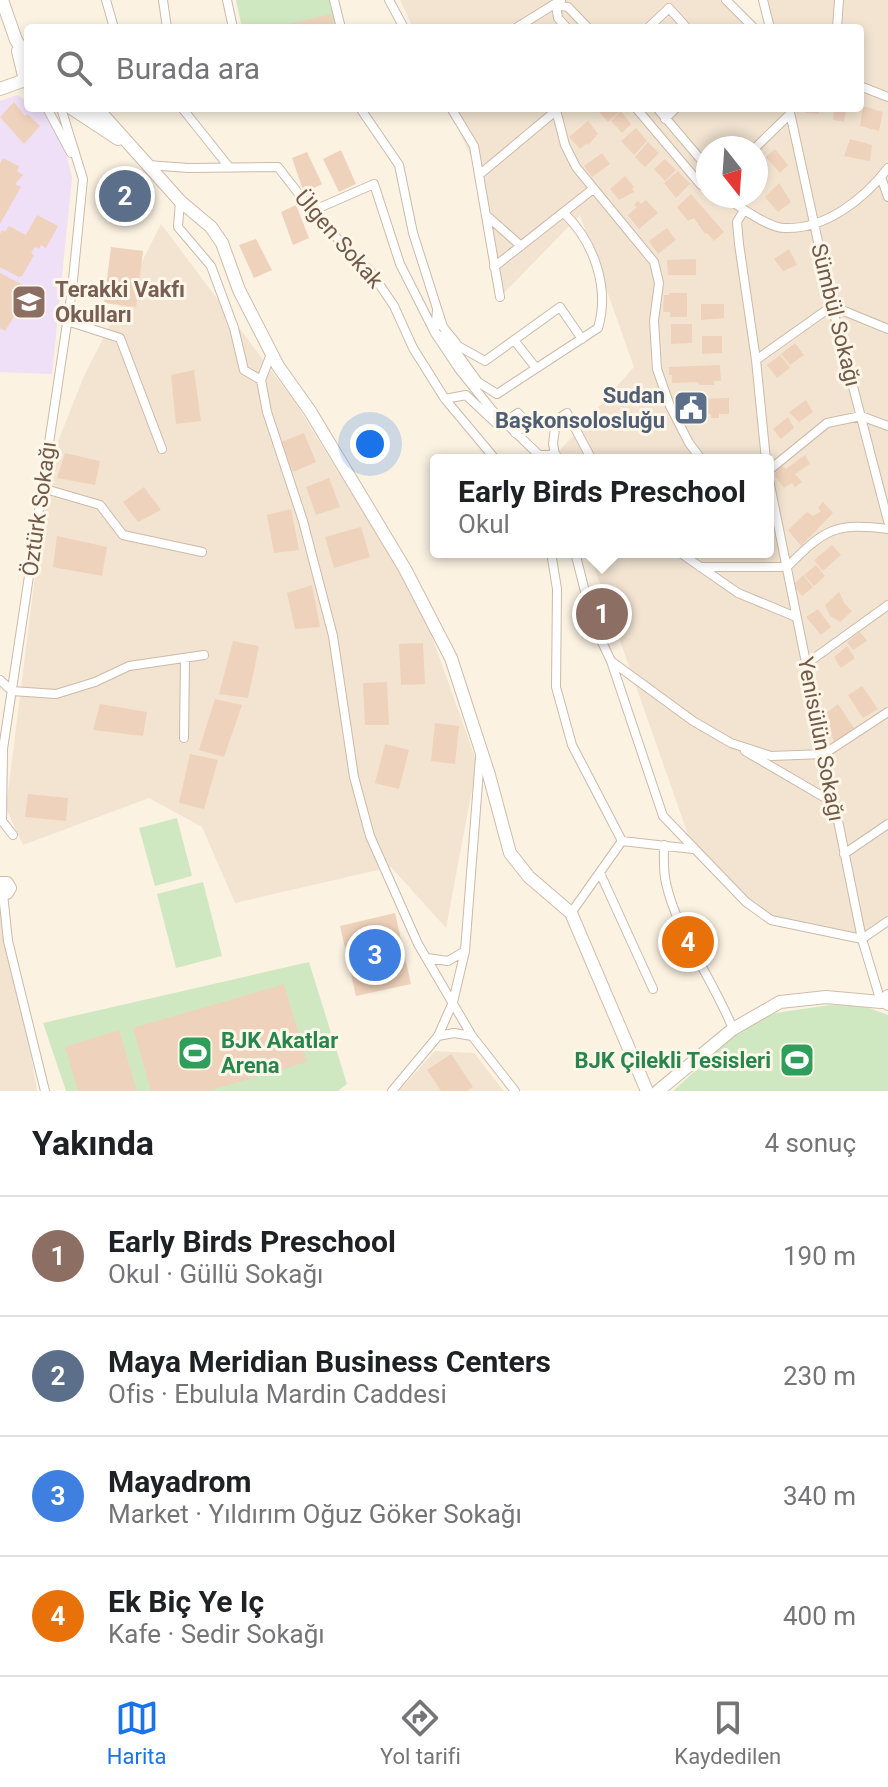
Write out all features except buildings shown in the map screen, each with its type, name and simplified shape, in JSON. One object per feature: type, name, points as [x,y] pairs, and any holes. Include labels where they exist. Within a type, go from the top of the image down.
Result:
[{"type":"street","points":[[2,0],[24,70]]},
{"type":"street","points":[[106,0],[113,24]]},
{"type":"street","points":[[163,0],[166,24]]},
{"type":"street","points":[[227,0],[232,24]]},
{"type":"street","points":[[334,0],[340,24]]},
{"type":"street","points":[[389,0],[402,24]]},
{"type":"street","points":[[726,0],[750,24]]},
{"type":"street","points":[[763,0],[769,24]]},
{"type":"street","points":[[837,24],[839,0]]},
{"type":"street","points":[[522,24],[556,2]]},
{"type":"street","points":[[556,2],[558,18],[563,24]]},
{"type":"street","points":[[556,2],[568,7],[584,24]]},
{"type":"street","points":[[652,24],[669,8],[683,24]]},
{"type":"street","points":[[16,40],[24,53]]},
{"type":"street","points":[[0,89],[24,82]]},
{"type":"street","points":[[864,88],[888,97]]},
{"type":"street","points":[[49,112],[83,179]]},
{"type":"street","name":"Öztürk Sokağı","points":[[13,835],[2,821],[3,749],[67,321],[83,179],[62,112]]},
{"type":"street","points":[[185,112],[229,167]]},
{"type":"street","points":[[363,112],[399,165],[413,233],[443,327],[459,346]]},
{"type":"street","points":[[453,112],[474,146],[500,297]]},
{"type":"street","points":[[479,175],[553,112]]},
{"type":"street","points":[[558,112],[565,145],[593,189],[654,262],[659,283],[654,321],[657,369],[670,406],[697,454]]},
{"type":"street","points":[[639,112],[696,179]]},
{"type":"street","points":[[660,112],[696,154]]},
{"type":"street","points":[[665,119],[672,112]]},
{"type":"street","points":[[766,136],[789,112]]},
{"type":"street","name":"Sümbül Sokağı","points":[[790,112],[832,306],[888,521]]},
{"type":"street","points":[[70,137],[72,126],[78,119],[89,113],[104,116],[180,201],[211,227],[222,243],[239,290],[271,354],[349,474],[405,569],[451,658],[510,853],[529,877],[571,913],[647,1091]]},
{"type":"street","name":"Ülgen Sokak","points":[[144,161],[278,167],[312,211],[371,272],[394,306],[413,348],[445,399],[491,454]]},
{"type":"street","points":[[741,208],[781,228],[814,224],[849,206],[888,168]]},
{"type":"street","points":[[881,177],[888,197]]},
{"type":"street","points":[[312,211],[374,184],[400,264],[435,333],[459,369],[504,422],[538,454]]},
{"type":"street","points":[[494,267],[593,189]]},
{"type":"street","points":[[180,201],[178,227],[211,266],[234,328],[244,370],[261,380]]},
{"type":"street","points":[[744,210],[737,222],[765,454]]},
{"type":"street","points":[[447,340],[478,382],[497,394],[598,328],[604,307],[598,269],[579,227],[564,213]]},
{"type":"street","points":[[485,215],[521,246]]},
{"type":"street","points":[[435,333],[437,306]]},
{"type":"street","points":[[756,360],[832,306],[888,329]]},
{"type":"street","points":[[435,333],[485,361],[560,307],[582,339]]},
{"type":"street","points":[[67,321],[120,338],[162,449]]},
{"type":"street","points":[[514,340],[536,368]]},
{"type":"street","points":[[271,354],[261,380],[267,412],[303,521],[333,636],[352,764],[370,836],[427,958],[472,1036],[515,1091]]},
{"type":"street","points":[[445,399],[466,395],[499,426],[518,413],[528,424],[515,433]]},
{"type":"street","points":[[555,454],[556,420],[567,413],[589,454]]},
{"type":"street","points":[[774,468],[827,423],[861,416],[888,426]]},
{"type":"street","points":[[42,488],[100,505],[123,535],[202,552]]},
{"type":"street","name":"Yenisülün Sokağı","points":[[774,503],[862,939],[886,1001]]},
{"type":"street","points":[[700,567],[787,567],[814,541],[844,526],[888,529]]},
{"type":"street","points":[[552,558],[557,589],[556,687],[572,745],[622,841]]},
{"type":"street","points":[[577,558],[593,623],[611,661],[663,816],[746,902],[771,920],[862,939],[888,921]]},
{"type":"street","points":[[687,558],[738,593],[796,617]]},
{"type":"street","points":[[806,664],[888,605]]},
{"type":"street","points":[[0,680],[12,691],[56,694],[95,682],[129,666],[204,655]]},
{"type":"street","points":[[184,738],[185,658]]},
{"type":"street","points":[[611,661],[693,721],[834,803]]},
{"type":"street","points":[[731,743],[771,756],[824,754],[888,712]]},
{"type":"street","points":[[392,1091],[438,1036],[453,1002],[465,951],[481,750]]},
{"type":"street","points":[[844,854],[888,824]]},
{"type":"street","points":[[571,913],[622,841]]},
{"type":"street","points":[[622,841],[693,849]]},
{"type":"street","points":[[664,845],[666,882],[682,925],[720,997],[733,1029]]},
{"type":"street","points":[[600,873],[653,989]]},
{"type":"street","points":[[1,890],[8,941],[45,1091]]},
{"type":"street","points":[[427,958],[448,961],[465,951]]},
{"type":"street","points":[[658,1091],[733,1029],[780,1002],[826,997],[886,1001]]},
{"type":"street","points":[[438,1036],[454,1033],[472,1036]]},
{"type":"shaded area","points":[[400,0],[730,0],[751,24],[411,24]]},
{"type":"shaded area","points":[[762,0],[888,0],[888,919],[862,939],[771,920],[693,849],[591,558],[774,558],[774,454],[557,454],[634,367],[580,215],[500,297],[479,175],[451,112],[864,112],[864,24],[768,24]]},
{"type":"shaded area","name":"Terakki Vakfı Okulları","points":[[17,95],[24,99],[24,112],[44,112],[66,153],[72,178],[52,374],[0,372],[0,101]]},
{"type":"shaded area","points":[[161,224],[295,402],[421,606],[477,763],[446,928],[391,867],[235,903],[202,827],[149,798],[23,845],[6,808],[49,464],[84,376]]},
{"type":"shaded area","points":[[0,891],[22,999],[37,1091],[0,1091]]},
{"type":"shaded area","points":[[435,1051],[474,1053],[504,1091],[399,1091]]},
{"type":"green space","points":[[236,0],[332,0],[337,24],[241,24]]},
{"type":"green space","points":[[177,818],[192,876],[155,886],[139,828]]},
{"type":"green space","points":[[203,882],[222,956],[176,968],[157,894]]},
{"type":"green space","name":"BJK Akatlar Arena","points":[[309,962],[347,1084],[338,1091],[66,1091],[43,1023]]},
{"type":"green space","name":"BJK Çilekli Tesisleri","points":[[830,1005],[864,1006],[888,1015],[888,1091],[673,1091],[740,1030],[775,1013]]},
{"type":"place","name":"Maya Meridian Business Centers","points":[[125,196]]},
{"type":"place","name":"Terakki Vakfı Okulları","points":[[29,302]]},
{"type":"place","name":"Sudan Başkonsolosluğu","points":[[691,408]]},
{"type":"place","name":"Early Birds Preschool","points":[[602,614]]},
{"type":"place","name":"Ek Biç Ye Iç","points":[[688,942]]},
{"type":"place","name":"Mayadrom","points":[[375,955]]},
{"type":"place","name":"BJK Akatlar Arena","points":[[195,1053]]},
{"type":"place","name":"BJK Çilekli Tesisleri","points":[[797,1060]]}]
